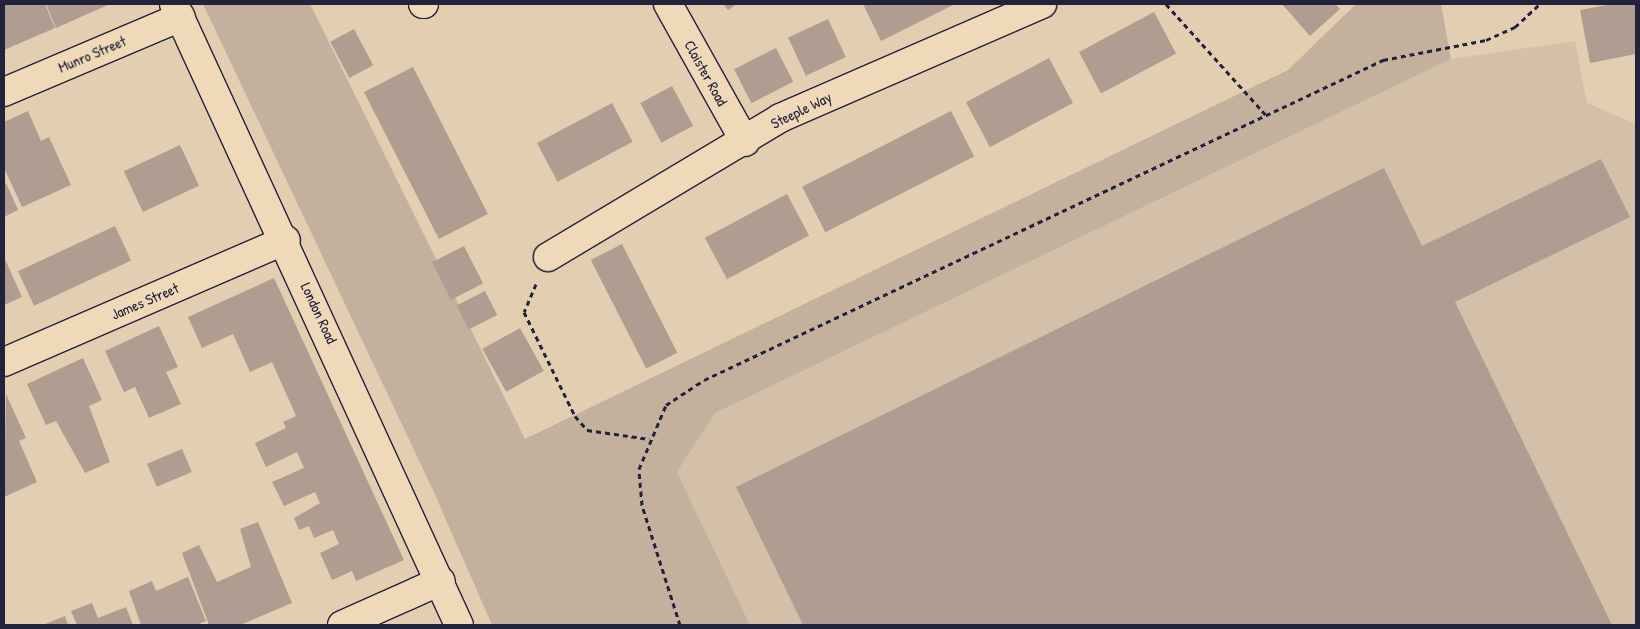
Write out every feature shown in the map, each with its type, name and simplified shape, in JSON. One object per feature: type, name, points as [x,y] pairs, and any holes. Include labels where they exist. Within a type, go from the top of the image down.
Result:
[{"type":"street","name":"Cloister Road","points":[[668,4],[745,142]]},
{"type":"street","name":"Steeple Way","points":[[548,257],[745,142],[780,118],[1042,4]]},
{"type":"street","name":"Munro Street","points":[[4,92],[178,10]]},
{"type":"street","name":"London Road","points":[[178,10],[286,240],[441,581],[459,625]]},
{"type":"street","name":"James Street","points":[[4,362],[286,240]]},
{"type":"street","points":[[342,625],[441,581]]},
{"type":"path","points":[[1166,4],[1267,116]]},
{"type":"path","points":[[680,625],[642,505],[639,469],[648,439],[666,405],[704,380],[1383,60],[1486,40],[1515,27],[1540,4]]},
{"type":"path","points":[[548,257],[524,312],[575,416],[587,430],[648,439]]},
{"type":"shaded area","points":[[203,4],[310,4],[525,439],[1288,70],[1356,4],[1441,4],[1451,59],[715,413],[677,472],[750,625],[492,625],[432,488]]},
{"type":"shaded area","points":[[1575,41],[1587,103],[1636,124],[1636,625],[750,625],[677,472],[715,413],[1451,59]]},
{"type":"building","points":[[4,4],[45,4],[55,28],[4,50]]},
{"type":"building","points":[[46,4],[110,4],[56,28]]},
{"type":"building","points":[[723,4],[737,4],[728,10]]},
{"type":"building","points":[[863,4],[955,4],[881,41]]},
{"type":"building","points":[[1282,4],[1335,4],[1340,9],[1310,36]]},
{"type":"building","points":[[1612,4],[1636,4],[1636,54],[1590,63],[1580,10]]},
{"type":"building","points":[[1154,12],[1176,53],[1101,93],[1079,52]]},
{"type":"building","points":[[828,19],[846,57],[806,76],[788,38]]},
{"type":"building","points":[[354,29],[373,65],[349,78],[330,42]]},
{"type":"building","points":[[776,48],[793,82],[751,103],[734,69]]},
{"type":"building","points":[[1049,58],[1073,103],[990,147],[966,102]]},
{"type":"building","points":[[413,67],[488,214],[439,239],[364,92]]},
{"type":"building","points":[[672,86],[693,126],[661,143],[640,103]]},
{"type":"building","points":[[612,103],[633,142],[558,182],[537,143]]},
{"type":"building","points":[[28,111],[41,141],[49,137],[71,185],[22,207],[4,168],[4,122]]},
{"type":"building","points":[[951,111],[974,156],[825,232],[802,187]]},
{"type":"building","points":[[180,145],[199,186],[143,212],[124,171]]},
{"type":"building","points":[[1601,159],[1630,217],[1455,302],[1612,625],[803,625],[736,487],[1384,168],[1422,246]]},
{"type":"building","points":[[6,183],[18,210],[4,217],[4,184]]},
{"type":"building","points":[[787,194],[809,235],[727,279],[705,238]]},
{"type":"building","points":[[115,226],[131,260],[34,306],[18,271]]},
{"type":"building","points":[[622,244],[677,353],[646,369],[591,260]]},
{"type":"building","points":[[464,246],[483,283],[451,300],[432,262]]},
{"type":"building","points":[[4,257],[22,297],[4,305]]},
{"type":"building","points":[[274,278],[404,560],[356,581],[352,571],[332,580],[320,553],[339,544],[333,530],[314,538],[309,526],[299,530],[294,518],[320,503],[315,492],[284,506],[272,482],[304,468],[297,452],[266,467],[255,443],[286,428],[283,422],[296,416],[272,362],[250,372],[233,334],[202,348],[188,317]]},
{"type":"building","points":[[485,291],[497,315],[469,330],[456,306]]},
{"type":"building","points":[[159,326],[178,367],[166,372],[181,404],[149,418],[135,387],[124,392],[105,351]]},
{"type":"building","points":[[520,328],[544,371],[506,392],[482,349]]},
{"type":"building","points":[[83,358],[102,400],[89,406],[110,462],[85,473],[56,421],[46,425],[27,384]]},
{"type":"building","points":[[6,394],[26,438],[19,441],[37,482],[4,497]]},
{"type":"building","points":[[182,449],[192,472],[157,487],[147,464]]},
{"type":"building","points":[[258,522],[292,603],[240,625],[209,625],[182,553],[199,545],[217,582],[251,567],[240,529]]},
{"type":"building","points":[[188,577],[206,621],[196,625],[141,625],[129,591],[152,581],[156,591]]},
{"type":"building","points":[[92,603],[98,618],[126,607],[133,625],[77,625],[71,611]]},
{"type":"building","points":[[65,616],[68,625],[43,625]]}]
